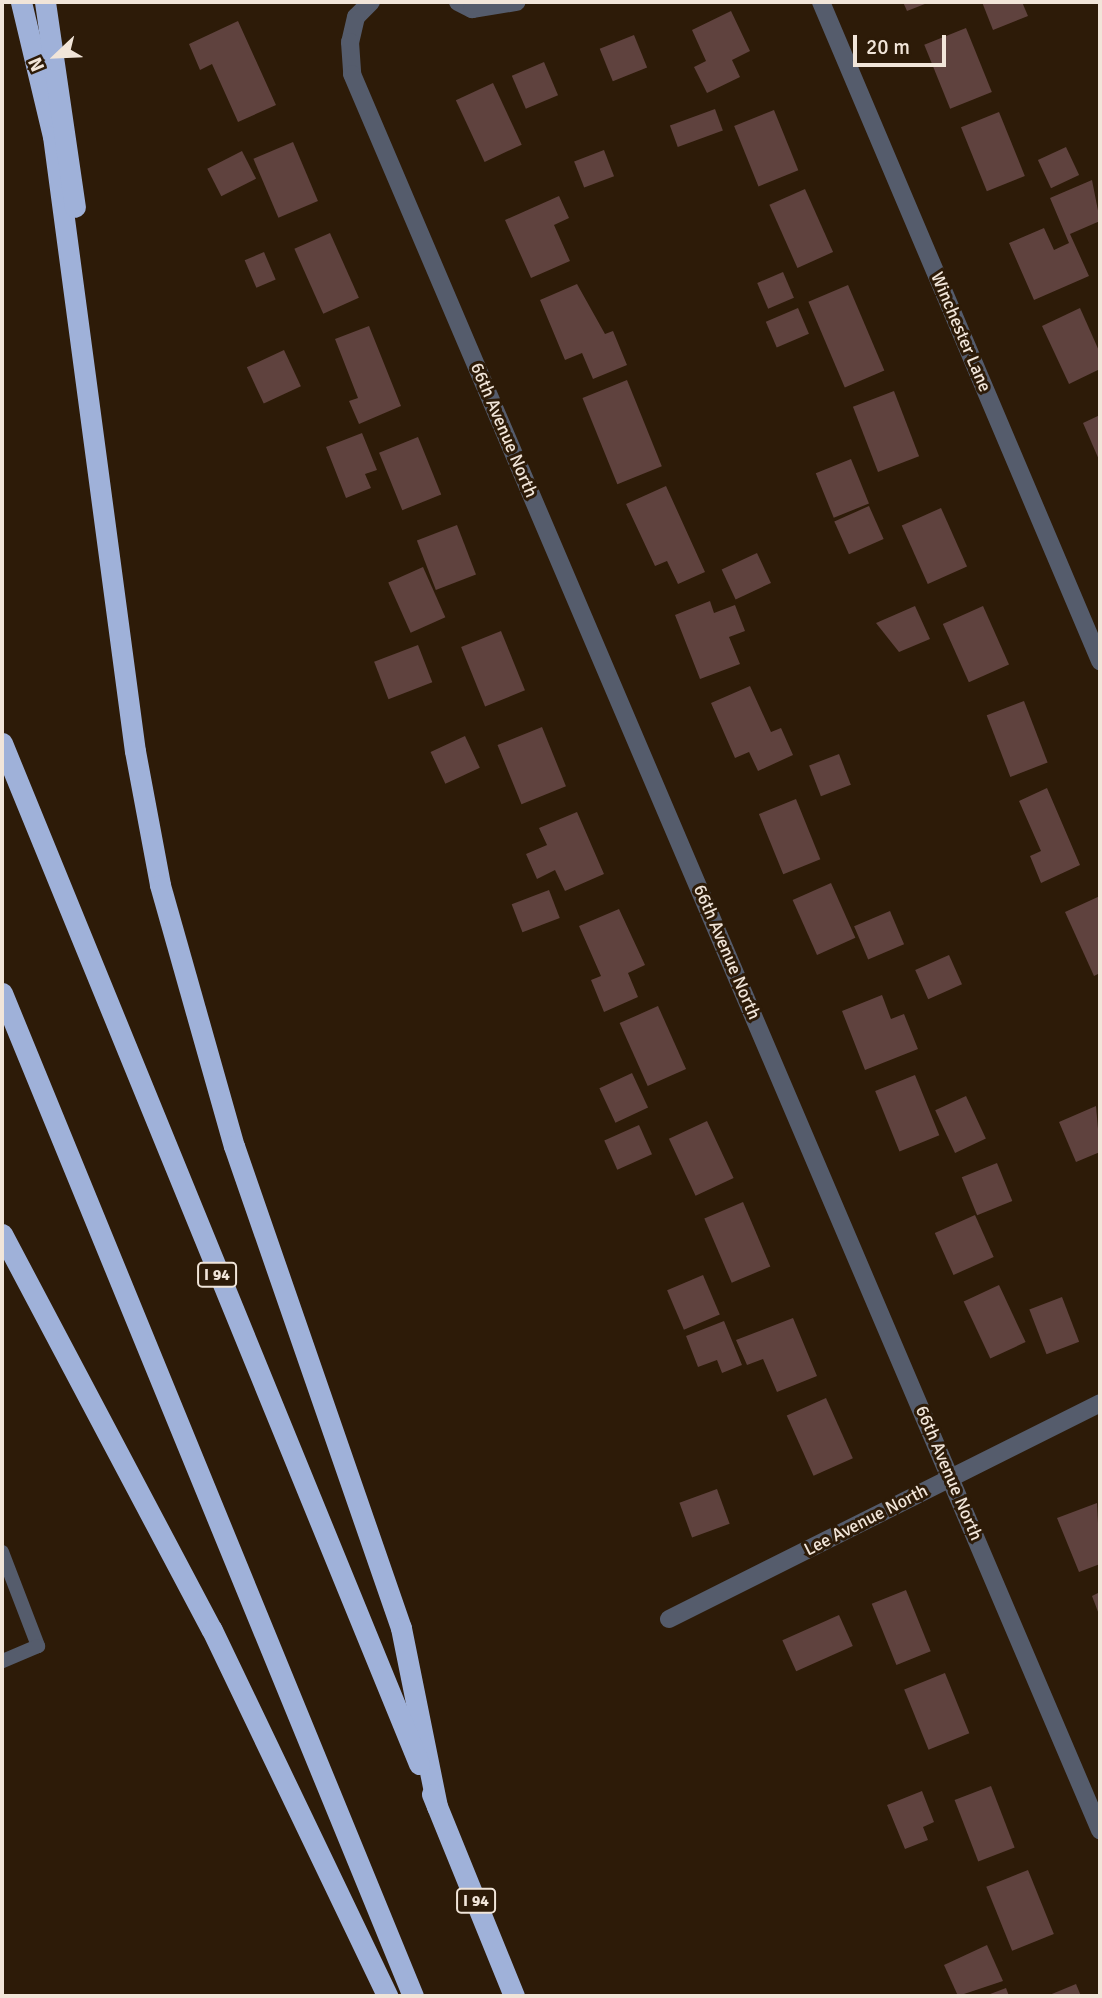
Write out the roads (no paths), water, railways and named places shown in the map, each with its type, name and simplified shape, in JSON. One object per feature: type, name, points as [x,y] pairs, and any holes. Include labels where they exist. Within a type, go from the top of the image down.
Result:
[{"type":"highway","points":[[21,2],[53,136],[135,751],[160,885],[233,1146],[401,1628],[437,1807]]},
{"type":"highway","points":[[45,2],[74,176],[78,321]]},
{"type":"highway","name":"I 94","points":[[2,743],[514,1996]]},
{"type":"highway","points":[[2,993],[413,1996]]},
{"type":"highway","points":[[2,1234],[212,1630],[387,1996]]},
{"type":"street","name":"66th Avenue North","points":[[371,2],[356,17],[350,42],[352,74],[1100,1830]]},
{"type":"street","points":[[458,2],[472,9],[516,2]]},
{"type":"street","name":"Winchester Lane","points":[[821,2],[1100,661]]},
{"type":"street","name":"Lee Avenue North","points":[[669,1619],[1100,1403]]},
{"type":"lane","points":[[2,1552],[38,1646],[2,1661]]}]
